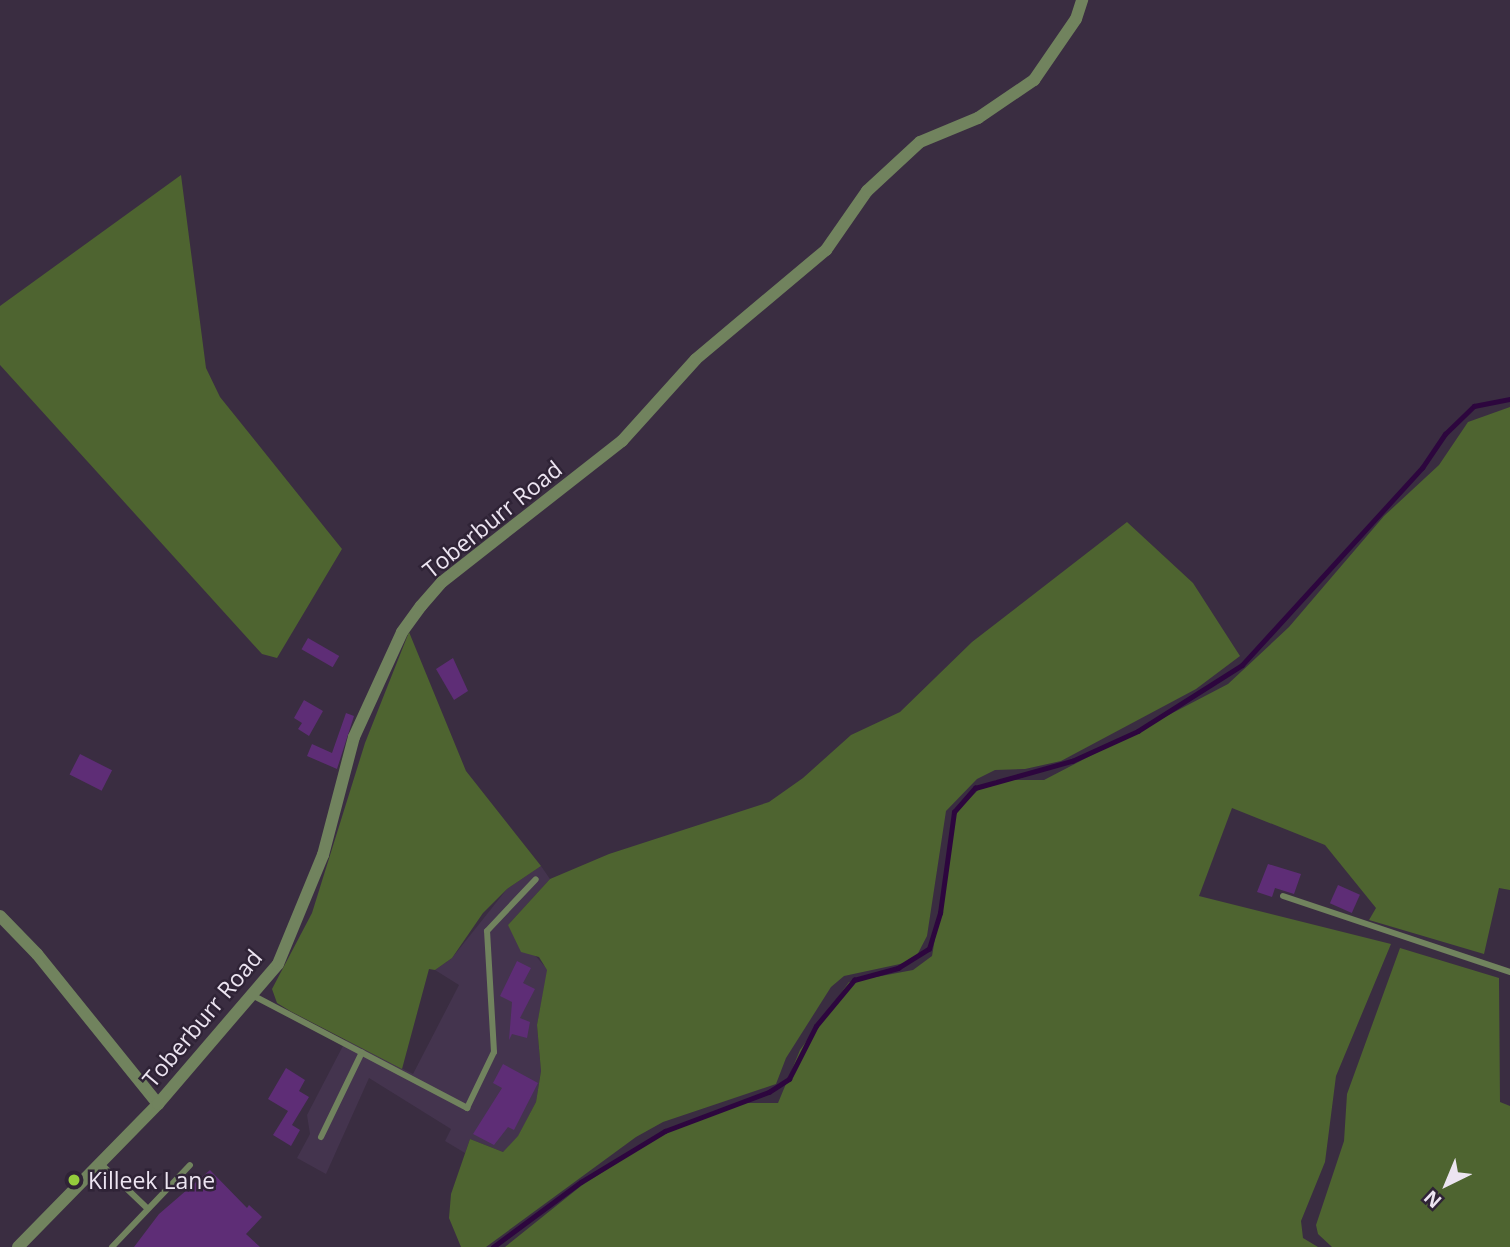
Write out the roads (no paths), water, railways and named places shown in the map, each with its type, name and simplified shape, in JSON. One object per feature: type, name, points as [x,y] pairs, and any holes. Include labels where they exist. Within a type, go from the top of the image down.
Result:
[{"type":"street","name":"Toberburr Road","points":[[18,1247],[158,1104],[254,996],[278,964],[323,855],[354,737],[402,632],[421,606],[442,582],[622,441],[696,359],[826,250],[867,191],[920,142],[978,118],[1034,80],[1076,19],[1082,0]]},
{"type":"street","points":[[0,916],[37,954],[158,1104]]},
{"type":"lane","points":[[254,996],[467,1108],[494,1052],[487,931],[536,879]]},
{"type":"lane","points":[[1283,896],[1510,972]]},
{"type":"lane","points":[[321,1137],[362,1052]]},
{"type":"lane","points":[[100,1163],[148,1209]]},
{"type":"lane","points":[[112,1247],[190,1165]]},
{"type":"waterway","points":[[493,1247],[581,1182],[665,1131],[769,1092],[789,1079],[816,1026],[854,980],[898,968],[929,949],[940,913],[954,812],[975,788],[1072,761],[1138,731],[1242,665],[1422,468],[1445,434],[1474,406],[1510,399]]},
{"type":"place","name":"Killeek Lane","points":[[74,1180]]}]
